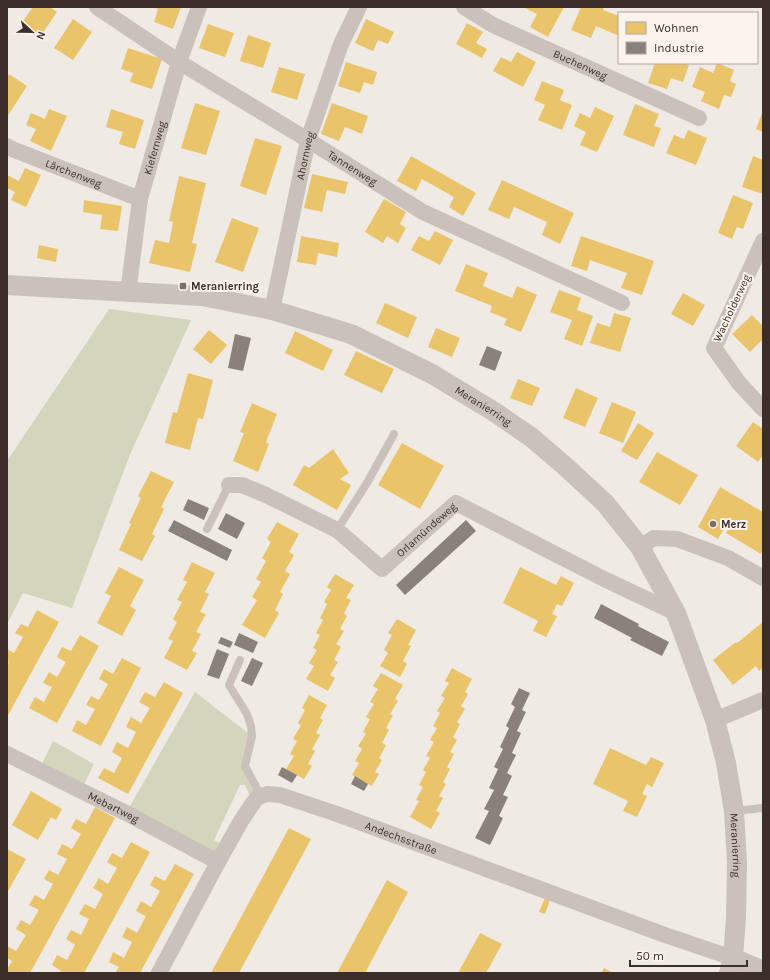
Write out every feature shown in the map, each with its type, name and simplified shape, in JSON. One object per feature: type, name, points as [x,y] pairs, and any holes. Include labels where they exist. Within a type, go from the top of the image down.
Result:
[{"type":"street","name":"Tannenweg","points":[[97,7],[179,62],[423,212],[622,303]]},
{"type":"street","name":"Kiefernweg","points":[[128,292],[140,198],[179,62],[199,7]]},
{"type":"street","name":"Ahornweg","points":[[272,310],[308,140],[341,44],[359,7]]},
{"type":"street","name":"Buchenweg","points":[[464,7],[493,25],[699,118]]},
{"type":"street","name":"Lärchenweg","points":[[7,146],[140,198]]},
{"type":"street","name":"Wacholderweg","points":[[763,241],[714,348],[739,383],[763,409]]},
{"type":"street","name":"Meranierring","points":[[7,286],[202,296],[272,310],[351,334],[432,374],[493,411],[531,438],[566,467],[604,503],[640,547],[676,613],[715,720],[726,763],[734,811],[737,863],[736,917],[731,965]]},
{"type":"street","name":"Orlamündeweg","points":[[228,485],[242,486],[266,495],[337,530],[382,569],[456,503],[604,579],[676,613]]},
{"type":"street","points":[[640,547],[654,538],[677,539],[728,558],[763,578]]},
{"type":"street","points":[[715,720],[763,700]]},
{"type":"street","name":"Mebartweg","points":[[7,754],[126,813],[218,862]]},
{"type":"street","name":"Andechsstraße","points":[[261,796],[267,794],[280,795],[338,814],[665,935],[731,965]]},
{"type":"street","points":[[159,973],[218,862],[245,815],[253,803],[261,796]]},
{"type":"street","points":[[731,965],[763,971]]},
{"type":"lane","points":[[337,530],[367,483],[394,434]]},
{"type":"lane","points":[[207,529],[228,485]]},
{"type":"lane","points":[[240,660],[229,685],[247,714],[251,726],[252,736],[245,766],[261,796]]},
{"type":"lane","points":[[734,811],[763,808]]},
{"type":"green space","points":[[109,309],[191,320],[129,457],[72,608],[23,593],[7,624],[7,461]]},
{"type":"green space","points":[[195,692],[252,736],[245,767],[261,796],[253,803],[245,785],[240,785],[214,840],[227,847],[218,862],[126,813]]},
{"type":"green space","points":[[53,741],[94,764],[81,791],[39,770]]},
{"type":"building: Wohnen","points":[[33,7],[50,7],[57,12],[40,37],[21,24]]},
{"type":"building: Wohnen","points":[[153,7],[181,7],[173,29],[154,22],[158,9]]},
{"type":"building: Wohnen","points":[[523,7],[564,7],[548,37],[530,27],[537,14]]},
{"type":"building: Wohnen","points":[[581,7],[604,7],[603,10],[618,16],[618,36],[596,26],[591,38],[571,30]]},
{"type":"building: Wohnen","points":[[73,19],[92,32],[73,60],[54,48]]},
{"type":"building: Wohnen","points":[[366,19],[394,32],[388,44],[378,40],[373,51],[355,43]]},
{"type":"building: Wohnen","points":[[467,23],[483,32],[476,43],[487,49],[482,58],[456,44]]},
{"type":"building: Wohnen","points":[[208,24],[234,33],[225,57],[199,48]]},
{"type":"building: Wohnen","points":[[248,35],[271,43],[263,68],[240,61]]},
{"type":"building: Wohnen","points":[[128,48],[162,59],[152,89],[130,82],[133,73],[121,69]]},
{"type":"building: Wohnen","points":[[517,52],[536,62],[523,87],[493,71],[501,57],[511,62]]},
{"type":"building: Wohnen","points":[[346,62],[377,72],[373,85],[364,82],[360,93],[338,86]]},
{"type":"building: Wohnen","points":[[655,64],[689,65],[683,82],[671,78],[667,89],[648,83]]},
{"type":"building: Wohnen","points":[[717,64],[734,70],[730,81],[736,84],[731,97],[724,95],[719,109],[701,101],[705,92],[692,87],[700,67],[713,73]]},
{"type":"building: Wohnen","points":[[279,67],[305,74],[297,100],[271,92]]},
{"type":"building: Wohnen","points":[[9,74],[27,86],[7,117],[7,77]]},
{"type":"building: Wohnen","points":[[542,81],[564,90],[560,100],[572,105],[562,130],[538,120],[545,105],[534,100]]},
{"type":"building: Wohnen","points":[[195,103],[220,111],[206,155],[181,148]]},
{"type":"building: Wohnen","points":[[332,103],[368,116],[362,134],[345,127],[339,141],[321,134]]},
{"type":"building: Wohnen","points":[[635,104],[659,114],[654,126],[661,128],[654,147],[623,135]]},
{"type":"building: Wohnen","points":[[595,107],[614,116],[597,152],[580,145],[586,132],[574,126],[580,113],[590,118]]},
{"type":"building: Wohnen","points":[[49,109],[67,116],[51,151],[30,141],[36,129],[26,125],[31,113],[45,119]]},
{"type":"building: Wohnen","points":[[111,109],[144,120],[135,149],[119,144],[123,132],[106,127]]},
{"type":"building: Wohnen","points":[[763,110],[763,132],[756,129]]},
{"type":"building: Wohnen","points":[[688,130],[707,138],[696,165],[666,153],[674,135],[684,139]]},
{"type":"building: Wohnen","points":[[255,138],[282,146],[266,195],[240,186]]},
{"type":"building: Wohnen","points":[[411,156],[476,193],[463,216],[449,207],[454,197],[422,179],[416,191],[397,181]]},
{"type":"building: Wohnen","points":[[753,156],[763,160],[763,194],[742,187]]},
{"type":"building: Wohnen","points":[[25,168],[41,175],[26,207],[11,200],[15,192],[7,188],[7,175],[19,181]]},
{"type":"building: Wohnen","points":[[312,174],[348,182],[345,194],[327,190],[322,212],[304,208]]},
{"type":"building: Wohnen","points":[[179,176],[206,183],[192,243],[197,244],[190,272],[149,263],[155,240],[169,243],[173,222],[169,221]]},
{"type":"building: Wohnen","points":[[502,180],[574,213],[560,244],[542,235],[547,222],[514,207],[509,219],[488,210]]},
{"type":"building: Wohnen","points":[[733,195],[753,203],[743,229],[737,227],[732,239],[718,233]]},
{"type":"building: Wohnen","points":[[384,199],[406,212],[400,224],[406,228],[398,243],[387,236],[383,243],[365,232]]},
{"type":"building: Wohnen","points":[[84,200],[122,206],[118,231],[100,229],[102,215],[83,212]]},
{"type":"building: Wohnen","points":[[232,218],[259,228],[243,272],[215,262]]},
{"type":"building: Wohnen","points":[[435,231],[453,240],[440,265],[411,250],[419,236],[429,241]]},
{"type":"building: Wohnen","points":[[301,236],[339,243],[337,257],[318,253],[316,265],[297,262]]},
{"type":"building: Wohnen","points":[[581,236],[654,261],[642,295],[621,288],[627,273],[590,260],[587,271],[571,266]]},
{"type":"building: Wohnen","points":[[39,245],[58,249],[56,262],[37,258]]},
{"type":"building: Wohnen","points":[[466,264],[488,273],[483,286],[512,298],[517,286],[537,295],[521,332],[504,325],[507,319],[490,312],[492,306],[455,291]]},
{"type":"building: Wohnen","points":[[559,290],[581,298],[577,310],[593,316],[582,346],[564,339],[572,320],[550,312]]},
{"type":"building: Wohnen","points":[[683,293],[705,305],[693,326],[671,314]]},
{"type":"building: Wohnen","points":[[385,303],[417,317],[408,338],[376,323]]},
{"type":"building: Wohnen","points":[[614,313],[631,318],[620,352],[590,343],[597,323],[610,327]]},
{"type":"building: Wohnen","points":[[752,315],[763,326],[763,339],[750,352],[732,334]]},
{"type":"building: Wohnen","points":[[436,328],[460,338],[452,357],[428,347]]},
{"type":"building: Wohnen","points":[[209,330],[227,345],[211,364],[193,349]]},
{"type":"building: Wohnen","points":[[295,331],[333,350],[323,371],[285,353]]},
{"type":"building: Wohnen","points":[[356,351],[394,369],[382,393],[344,375]]},
{"type":"building: Wohnen","points":[[188,373],[213,380],[203,419],[198,418],[190,450],[165,443],[173,412],[177,413]]},
{"type":"building: Wohnen","points":[[518,379],[540,388],[532,406],[510,398]]},
{"type":"building: Wohnen","points":[[576,388],[598,398],[585,427],[563,418]]},
{"type":"building: Wohnen","points":[[612,402],[636,412],[623,443],[599,433]]},
{"type":"building: Wohnen","points":[[252,403],[277,414],[266,442],[269,444],[258,472],[233,461],[244,433],[240,432]]},
{"type":"building: Wohnen","points":[[753,422],[763,429],[763,455],[758,462],[736,446]]},
{"type":"building: Wohnen","points":[[638,423],[654,433],[637,460],[621,451]]},
{"type":"building: Wohnen","points":[[402,443],[444,466],[420,509],[378,485]]},
{"type":"building: Wohnen","points":[[333,449],[349,473],[340,479],[351,485],[337,510],[293,485],[304,465],[309,468]]},
{"type":"building: Wohnen","points":[[657,452],[698,475],[680,505],[639,482]]},
{"type":"building: Wohnen","points":[[151,471],[174,482],[161,507],[164,509],[152,534],[155,536],[142,561],[119,550],[131,524],[129,523],[141,498],[138,496]]},
{"type":"building: Wohnen","points":[[720,487],[763,512],[763,550],[761,554],[726,533],[730,526],[727,524],[718,539],[698,527]]},
{"type":"building: Wohnen","points":[[277,522],[299,534],[289,552],[294,555],[285,571],[290,574],[280,592],[283,594],[275,610],[279,613],[265,638],[242,625],[257,600],[252,597],[261,582],[256,579],[266,561],[262,558],[271,542],[267,539]]},
{"type":"building: Wohnen","points":[[192,562],[215,573],[205,592],[209,594],[200,612],[206,614],[196,632],[201,634],[192,651],[197,653],[187,670],[164,658],[173,641],[168,639],[177,622],[173,619],[182,602],[177,600],[187,582],[183,580]]},
{"type":"building: Wohnen","points":[[119,567],[144,580],[130,606],[136,610],[122,636],[97,623],[111,596],[105,593]]},
{"type":"building: Wohnen","points":[[520,567],[556,585],[561,576],[574,583],[562,606],[557,604],[552,614],[557,616],[546,637],[533,631],[538,621],[503,603]]},
{"type":"building: Wohnen","points":[[335,574],[354,585],[346,598],[351,600],[344,613],[347,616],[340,629],[344,631],[336,644],[341,647],[334,660],[338,662],[330,675],[335,678],[328,691],[306,679],[314,666],[309,663],[317,650],[313,648],[320,635],[316,633],[323,620],[320,618],[327,604],[324,602],[331,590],[327,587]]},
{"type":"building: Wohnen","points":[[37,610],[59,622],[7,717],[7,665],[9,662],[7,661],[7,649],[14,653],[23,637],[15,633],[21,624],[28,627]]},
{"type":"building: Wohnen","points":[[397,619],[416,630],[408,645],[411,646],[403,661],[407,664],[400,677],[380,666],[388,653],[384,650],[392,635],[388,633]]},
{"type":"building: Wohnen","points":[[763,622],[763,668],[759,671],[756,666],[733,685],[713,660]]},
{"type":"building: Wohnen","points":[[80,635],[99,646],[57,723],[29,708],[35,697],[44,702],[52,687],[43,683],[49,672],[57,677],[66,662],[57,657],[62,647],[71,651]]},
{"type":"building: Wohnen","points":[[122,658],[141,668],[101,746],[72,731],[77,720],[86,725],[95,709],[86,705],[91,696],[99,700],[108,684],[99,679],[104,669],[113,674]]},
{"type":"building: Wohnen","points":[[452,668],[472,679],[465,692],[468,694],[461,706],[465,709],[457,722],[460,724],[453,737],[457,740],[450,752],[454,754],[447,767],[450,769],[443,782],[446,784],[439,796],[443,798],[436,811],[440,813],[431,829],[410,817],[419,801],[416,800],[423,787],[419,785],[426,772],[423,770],[430,758],[426,756],[434,742],[430,740],[437,728],[433,726],[440,713],[437,711],[445,698],[441,696],[449,683],[445,681]]},
{"type":"building: Wohnen","points":[[381,673],[403,685],[395,699],[398,701],[390,714],[393,715],[386,728],[389,730],[382,743],[386,745],[379,758],[382,760],[375,772],[379,774],[372,786],[352,775],[359,763],[355,761],[362,749],[358,746],[366,734],[363,732],[370,719],[366,717],[374,704],[370,702],[378,689],[373,686]]},
{"type":"building: Wohnen","points":[[164,682],[183,693],[128,794],[98,778],[104,768],[114,773],[122,758],[112,752],[117,742],[128,748],[136,732],[126,727],[131,717],[141,723],[150,708],[139,702],[145,692],[155,697]]},
{"type":"building: Wohnen","points":[[309,695],[327,705],[320,718],[323,720],[316,733],[320,735],[312,749],[315,751],[308,764],[312,766],[304,779],[286,769],[294,756],[290,754],[297,741],[293,739],[301,725],[298,723],[305,710],[302,708]]},
{"type":"building: Wohnen","points":[[610,748],[646,765],[651,757],[664,763],[652,787],[647,784],[642,794],[647,796],[637,817],[623,811],[628,801],[593,784]]},
{"type":"building: Wohnen","points":[[31,791],[62,809],[56,820],[51,817],[38,840],[12,825]]},
{"type":"building: Wohnen","points":[[95,807],[115,818],[30,973],[7,973],[7,969],[12,961],[7,958],[7,946],[16,951],[26,935],[16,929],[21,920],[30,925],[39,910],[29,905],[35,895],[44,900],[53,884],[44,879],[49,870],[58,875],[67,859],[57,854],[62,844],[72,849],[81,834],[71,828],[76,819],[86,824]]},
{"type":"building: Wohnen","points":[[289,828],[311,839],[239,973],[211,973]]},
{"type":"building: Wohnen","points":[[131,842],[150,852],[84,973],[60,973],[61,971],[52,965],[57,955],[67,960],[75,945],[66,939],[71,930],[81,935],[89,919],[79,914],[85,904],[95,909],[103,894],[93,888],[99,878],[108,884],[117,868],[107,862],[112,853],[122,858]]},
{"type":"building: Wohnen","points":[[7,849],[26,859],[7,893]]},
{"type":"building: Wohnen","points":[[175,864],[194,874],[140,973],[115,973],[119,967],[109,962],[113,952],[124,958],[132,942],[122,937],[127,927],[137,933],[146,916],[136,911],[141,901],[151,907],[160,891],[150,885],[155,876],[165,881]]},
{"type":"building: Wohnen","points":[[387,880],[408,892],[365,973],[337,973]]},
{"type":"building: Wohnen","points":[[545,898],[550,900],[545,914],[539,912]]},
{"type":"building: Wohnen","points":[[480,933],[502,944],[486,973],[458,973]]},
{"type":"building: Wohnen","points":[[604,968],[613,973],[601,973]]},
{"type":"building: Industrie","points":[[235,334],[251,338],[243,371],[228,368]]},
{"type":"building: Industrie","points":[[487,346],[502,352],[495,371],[479,365]]},
{"type":"building: Industrie","points":[[188,499],[209,508],[204,520],[183,510]]},
{"type":"building: Industrie","points":[[226,513],[245,523],[237,539],[218,529]]},
{"type":"building: Industrie","points":[[174,520],[232,550],[227,561],[168,531]]},
{"type":"building: Industrie","points":[[466,520],[476,531],[405,595],[396,585]]},
{"type":"building: Industrie","points":[[601,604],[669,642],[662,656],[630,640],[632,638],[594,618]]},
{"type":"building: Industrie","points":[[239,633],[258,642],[253,653],[234,645]]},
{"type":"building: Industrie","points":[[221,637],[233,642],[230,648],[218,643]]},
{"type":"building: Industrie","points":[[217,649],[229,654],[219,679],[207,675]]},
{"type":"building: Industrie","points":[[252,658],[263,663],[252,686],[241,681]]},
{"type":"building: Industrie","points":[[519,688],[530,693],[522,710],[526,712],[517,731],[521,733],[512,753],[516,755],[507,773],[512,776],[503,795],[508,797],[499,816],[503,818],[490,845],[475,838],[489,811],[484,809],[494,790],[489,788],[498,769],[494,767],[503,749],[500,747],[509,728],[506,726],[515,707],[511,704]]},
{"type":"building: Industrie","points":[[282,767],[297,775],[292,783],[278,775]]},
{"type":"building: Industrie","points":[[355,776],[368,784],[364,791],[351,784]]},
{"type":"place","name":"Meranierring","points":[[183,286]]},
{"type":"place","name":"Merz","points":[[713,524]]}]
